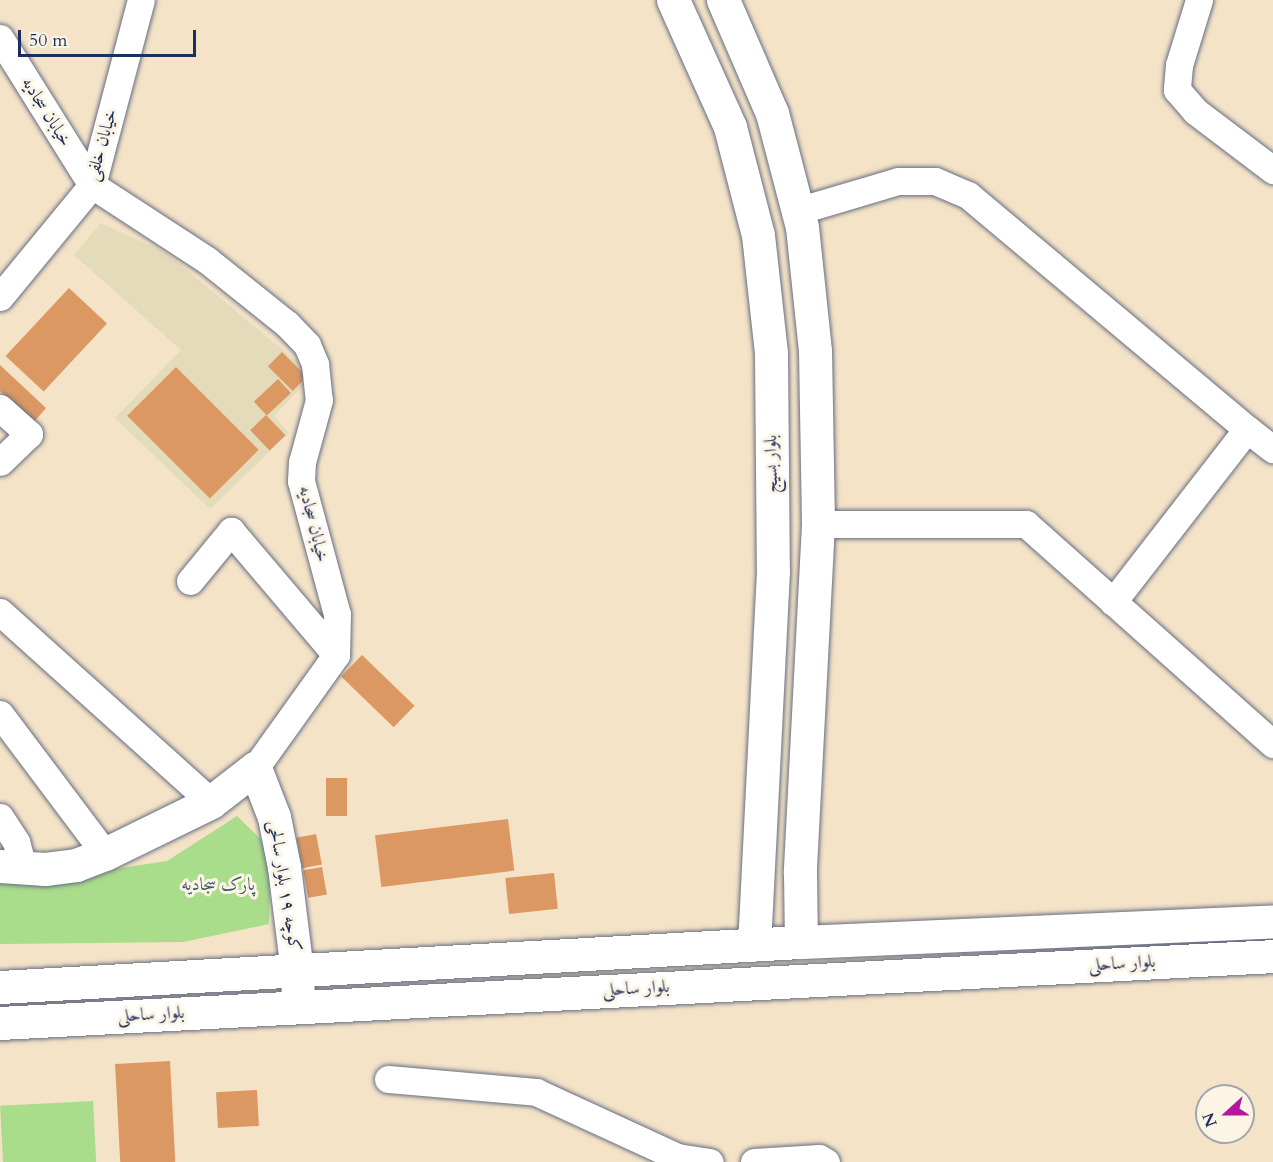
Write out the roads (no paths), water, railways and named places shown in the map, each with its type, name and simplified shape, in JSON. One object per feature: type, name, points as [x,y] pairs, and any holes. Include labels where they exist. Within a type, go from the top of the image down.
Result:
[{"type":"main road","name":"بلوار بسیج","points":[[673,0],[730,127],[758,235],[771,353],[773,572],[754,945]]},
{"type":"main road","points":[[723,0],[772,114],[797,211],[815,351],[818,524],[800,873],[801,942]]},
{"type":"main road","points":[[11,867],[76,865],[105,854],[211,802],[255,768]]},
{"type":"main road","name":"کوچه ۱۹ بلوار سالحی","points":[[255,768],[276,827],[297,971],[297,1007]]},
{"type":"main road","name":"بلوار ساحلی","points":[[0,987],[801,942],[1273,921]]},
{"type":"main road","name":"بلوار ساحلی","points":[[0,1023],[1273,956]]},
{"type":"street","name":"خیابان خلفی","points":[[0,297],[92,186],[141,0]]},
{"type":"street","points":[[1199,0],[1179,65],[1177,90],[1195,111],[1273,170]]},
{"type":"street","name":"خیابان سجادیه","points":[[0,38],[92,186],[207,260],[287,324],[306,345],[320,382],[301,482],[337,614],[336,655]]},
{"type":"street","points":[[797,211],[898,181],[935,181],[968,195],[1273,449]]},
{"type":"street","points":[[0,408],[29,434],[0,462]]},
{"type":"street","points":[[1113,602],[1247,429]]},
{"type":"street","points":[[818,524],[1026,524],[1273,744]]},
{"type":"street","points":[[190,580],[231,531],[336,655],[255,768]]},
{"type":"street","points":[[1,617],[211,802]]},
{"type":"street","points":[[0,714],[105,854]]},
{"type":"street","points":[[0,818],[16,842],[11,867]]},
{"type":"street","points":[[388,1079],[536,1092],[677,1157],[710,1162]]},
{"type":"street","points":[[754,1162],[819,1158],[826,1162]]},
{"type":"park label","name":"پارک سجادیه","points":[[218,885]]}]
